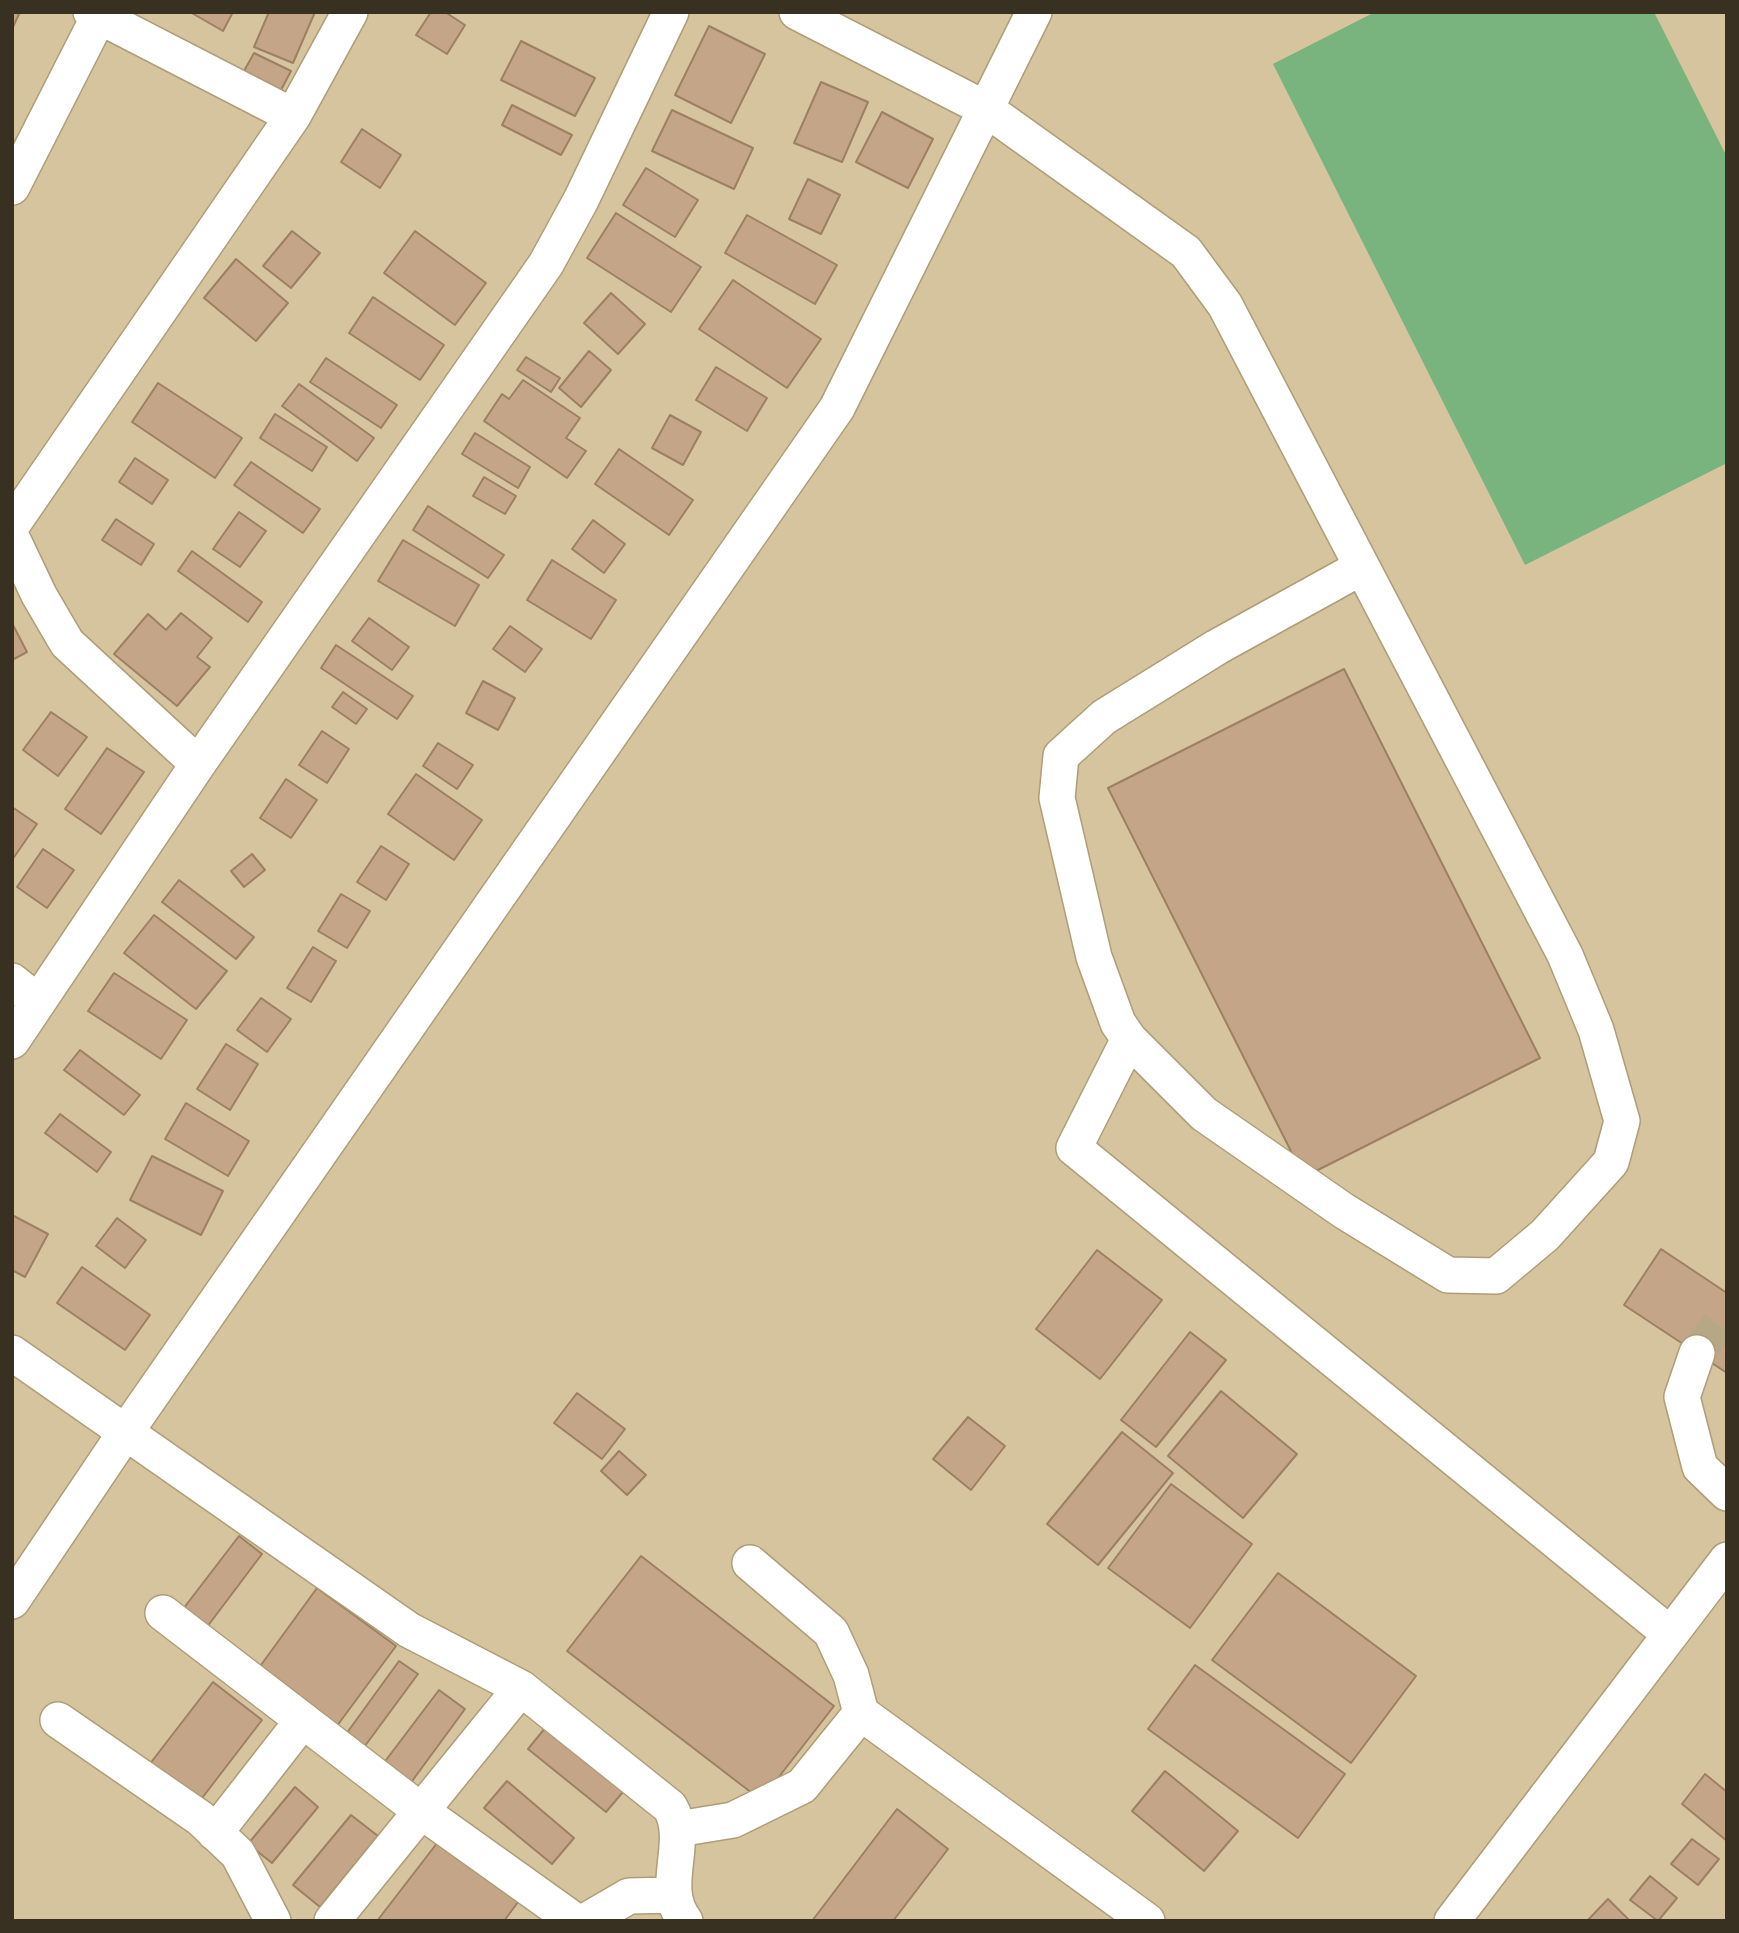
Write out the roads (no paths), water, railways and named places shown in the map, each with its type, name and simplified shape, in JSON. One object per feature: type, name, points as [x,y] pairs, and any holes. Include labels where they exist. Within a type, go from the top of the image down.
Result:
[{"type":"street","points":[[12,525],[293,116],[350,12]]},
{"type":"street","points":[[12,1041],[25,992],[198,764],[546,264],[581,200],[671,12]]},
{"type":"street","points":[[797,12],[986,109],[1186,252],[1226,305],[1565,955],[1596,1030],[1622,1121],[1612,1161],[1545,1235],[1496,1276],[1448,1275],[1344,1211],[1203,1114],[1129,1039],[1118,1023],[1091,944],[1057,798],[1061,756],[1104,717],[1217,647],[1362,567]]},
{"type":"street","points":[[12,1601],[125,1433],[817,438],[852,383],[1034,12]]},
{"type":"street","points":[[12,187],[95,14],[293,116]]},
{"type":"street","points":[[12,538],[38,595],[67,643],[198,764]]},
{"type":"street","points":[[1129,1039],[1074,1148],[1670,1634]]},
{"type":"street","points":[[12,1353],[409,1630],[521,1688],[670,1807],[678,1829],[679,1908],[629,1896],[586,1921]]},
{"type":"street","points":[[1697,1353],[1682,1397],[1700,1467],[1727,1493]]},
{"type":"street","points":[[1452,1921],[1727,1560]]},
{"type":"street","points":[[750,1563],[831,1632],[851,1675],[862,1713],[1147,1921]]},
{"type":"street","points":[[163,1613],[421,1811],[575,1921]]},
{"type":"street","points":[[332,1921],[521,1688]]},
{"type":"street","points":[[678,1829],[733,1820],[802,1786],[862,1713]]},
{"type":"street","points":[[58,1720],[200,1818],[238,1854],[273,1921]]},
{"type":"street","points":[[215,1833],[303,1720]]},
{"type":"tunnel","points":[[1697,1353],[1727,1315]]}]
